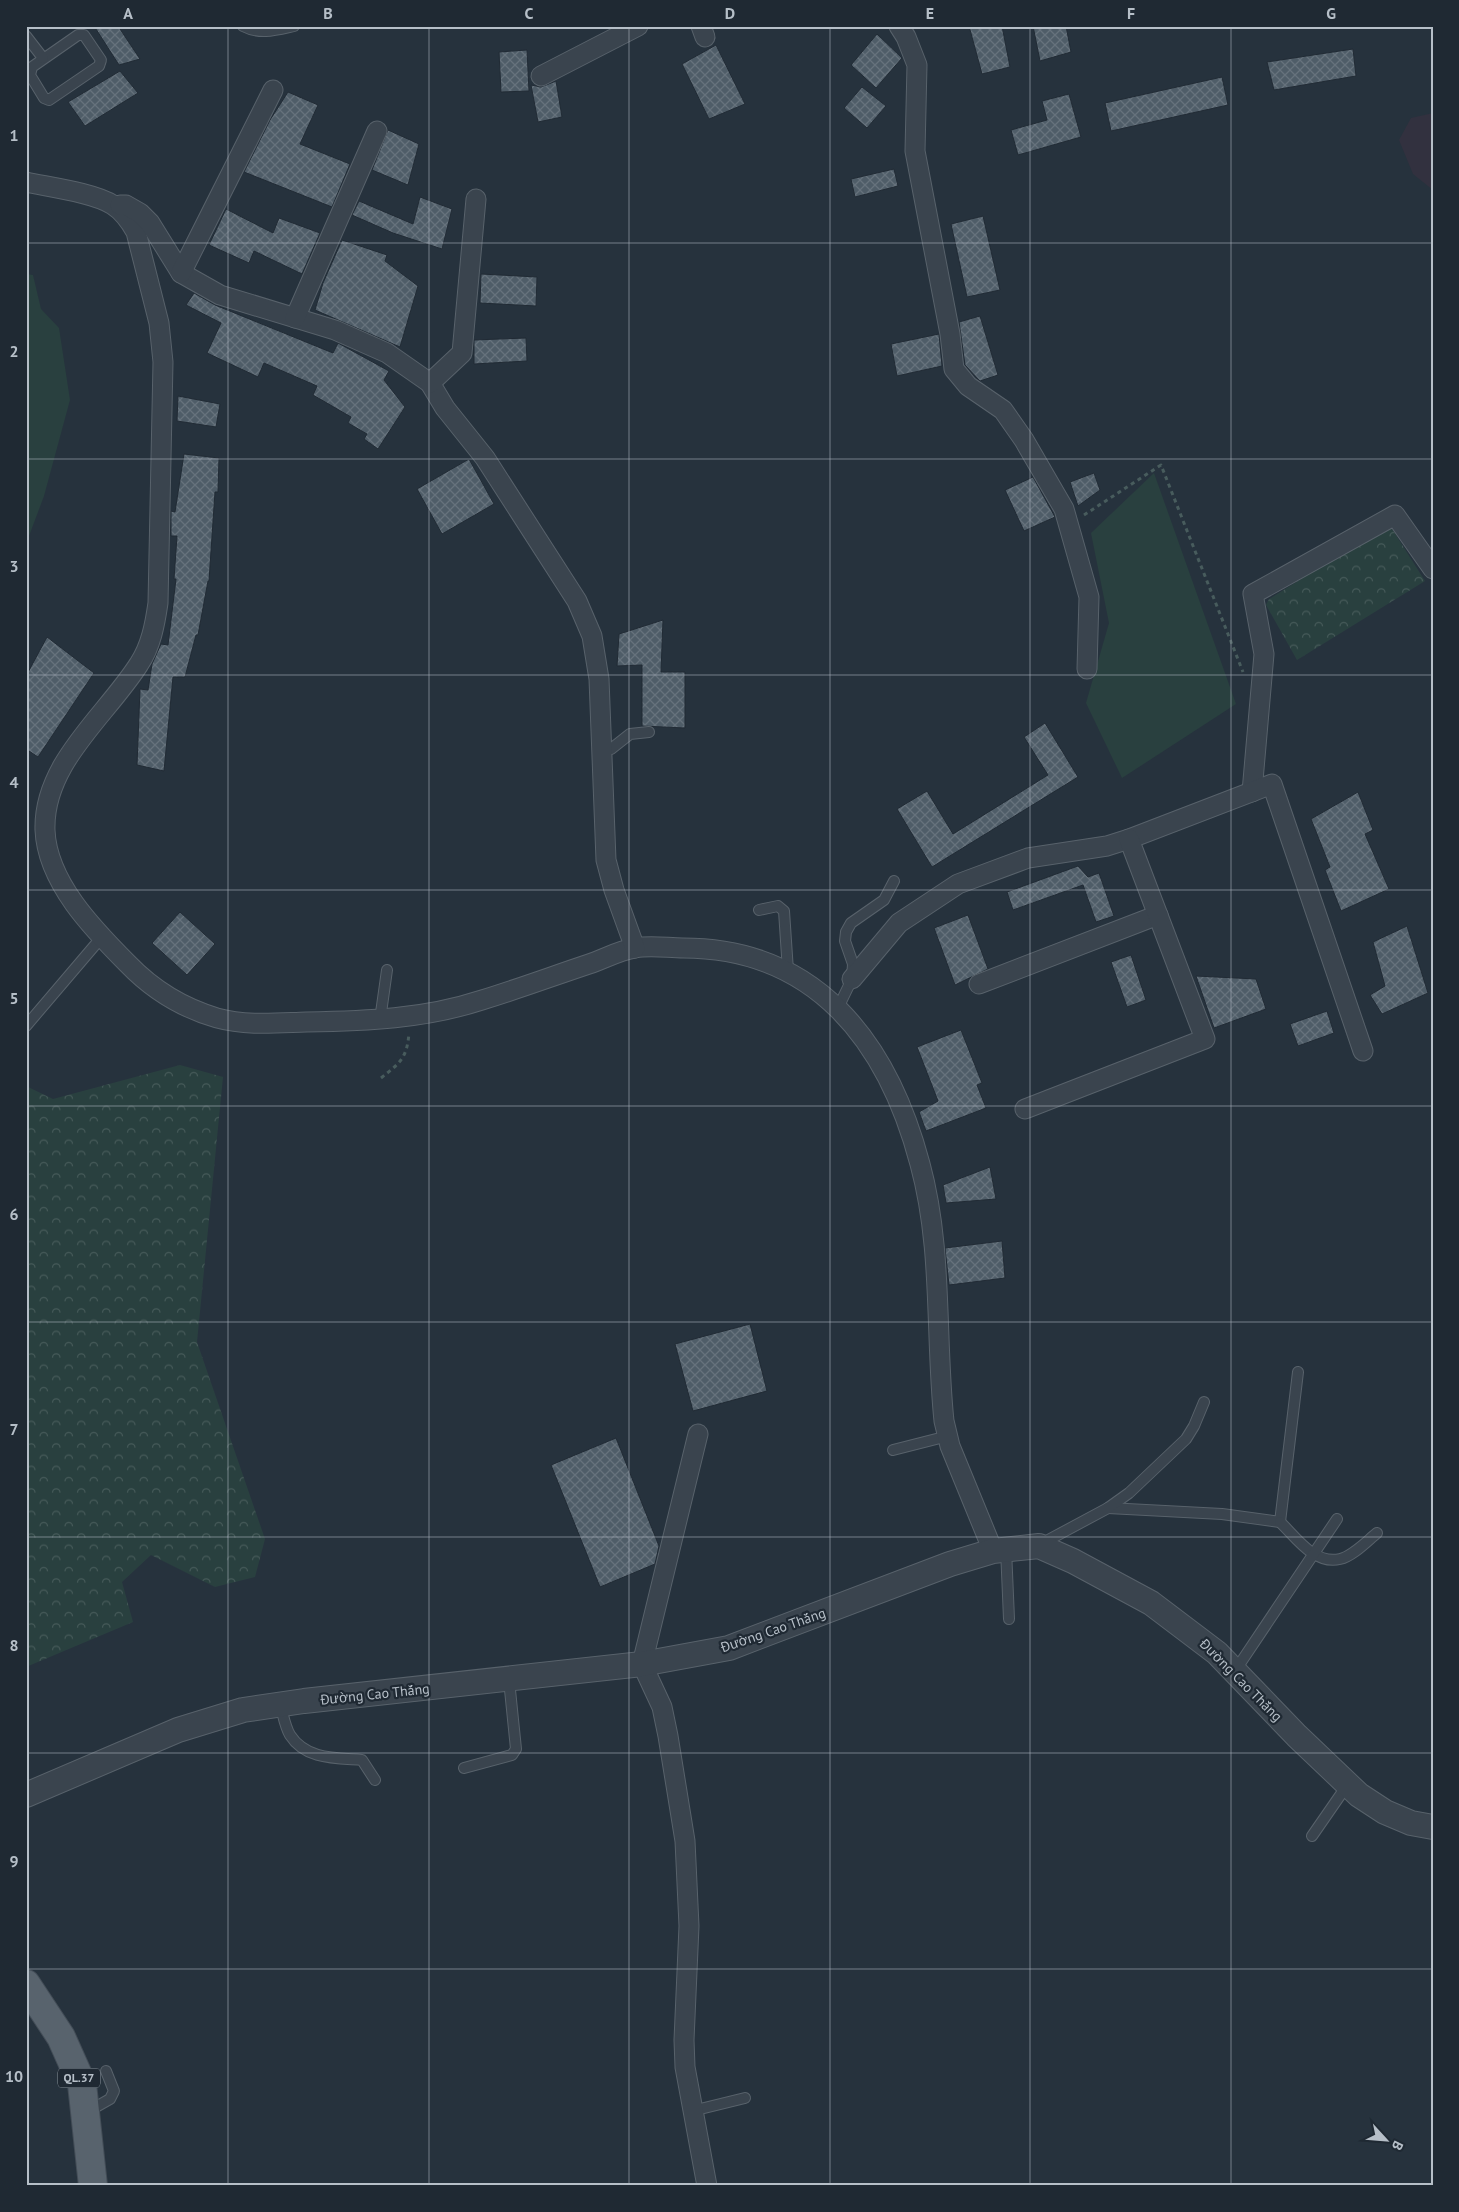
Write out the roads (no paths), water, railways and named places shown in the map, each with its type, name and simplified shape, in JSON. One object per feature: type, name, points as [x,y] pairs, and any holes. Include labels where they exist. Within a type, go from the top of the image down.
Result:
[{"type":"main road","name":"QL.37","points":[[26,1984],[61,2036],[82,2084],[93,2186]]},
{"type":"street","points":[[541,76],[638,26]]},
{"type":"street","points":[[899,26],[906,37],[917,65],[914,151],[950,334],[954,369],[968,386],[1002,410],[1024,440],[1064,509],[1089,597],[1087,669]]},
{"type":"street","points":[[181,274],[272,90]]},
{"type":"street","points":[[295,318],[377,131]]},
{"type":"street","points":[[26,182],[100,199],[112,204],[126,205],[140,213],[150,223],[181,274],[220,295],[335,330],[387,353],[430,383],[445,408],[485,458],[577,601],[587,621],[597,656],[606,860],[614,890],[635,948]]},
{"type":"street","points":[[430,383],[462,353],[476,199]]},
{"type":"street","points":[[112,204],[130,220],[136,232],[159,323],[164,383],[158,602],[156,620],[149,644],[140,663],[70,756],[56,780],[48,802],[45,824],[50,861],[58,879],[101,938],[140,977],[155,989],[197,1011],[244,1023],[380,1020],[407,1017],[478,1002],[635,948],[706,948],[731,952],[757,958],[788,971],[815,987],[838,1008],[872,1052],[890,1084],[906,1122],[921,1168],[929,1201],[935,1241],[943,1405],[950,1446],[1000,1550]]},
{"type":"street","points":[[1252,792],[1264,654],[1253,594],[1395,515],[1433,569]]},
{"type":"street","points":[[852,979],[899,923],[958,884],[1028,858],[1107,846],[1129,839],[1272,784],[1363,1051]]},
{"type":"street","points":[[1025,1109],[1205,1039],[1129,839]]},
{"type":"street","points":[[979,984],[1158,915]]},
{"type":"street","points":[[698,1434],[642,1664],[662,1707],[685,1841],[689,1926],[684,2040],[687,2086],[706,2186]]},
{"type":"street","name":"Đường Cao Thắng","points":[[26,1795],[178,1730],[242,1710],[280,1704],[642,1664],[729,1648],[752,1641],[950,1564],[1000,1550],[1038,1546],[1073,1561],[1151,1603],[1217,1653],[1297,1736],[1359,1795],[1386,1812],[1411,1823],[1433,1827]]},
{"type":"lane","points":[[243,26],[252,31],[262,32],[294,26]]},
{"type":"lane","points":[[78,35],[84,35],[101,60],[99,66],[49,100],[44,98],[30,75],[32,67],[43,58],[78,35]]},
{"type":"lane","points":[[26,36],[43,58]]},
{"type":"lane","points":[[601,750],[611,749],[630,734],[650,732]]},
{"type":"lane","points":[[838,1008],[852,979],[853,964],[845,941],[846,932],[851,923],[884,900],[894,881]]},
{"type":"lane","points":[[759,910],[778,906],[784,911],[788,971]]},
{"type":"lane","points":[[26,1026],[101,938]]},
{"type":"lane","points":[[380,1020],[387,970]]},
{"type":"lane","points":[[1280,1522],[1298,1372]]},
{"type":"lane","points":[[1038,1546],[1108,1508],[1129,1493],[1186,1439],[1194,1426],[1204,1402]]},
{"type":"lane","points":[[893,1450],[948,1436]]},
{"type":"lane","points":[[1108,1508],[1222,1514],[1280,1522],[1312,1554],[1326,1559],[1340,1559],[1356,1551],[1378,1533]]},
{"type":"lane","points":[[1234,1671],[1337,1519]]},
{"type":"lane","points":[[1000,1550],[1009,1619]]},
{"type":"lane","points":[[464,1768],[512,1755],[516,1749],[509,1680]]},
{"type":"lane","points":[[280,1704],[289,1734],[298,1744],[311,1752],[328,1758],[362,1760],[375,1780]]},
{"type":"lane","points":[[1312,1836],[1348,1784]]},
{"type":"lane","points":[[86,2112],[110,2099],[114,2091],[106,2070]]},
{"type":"lane","points":[[692,2111],[745,2098]]}]
